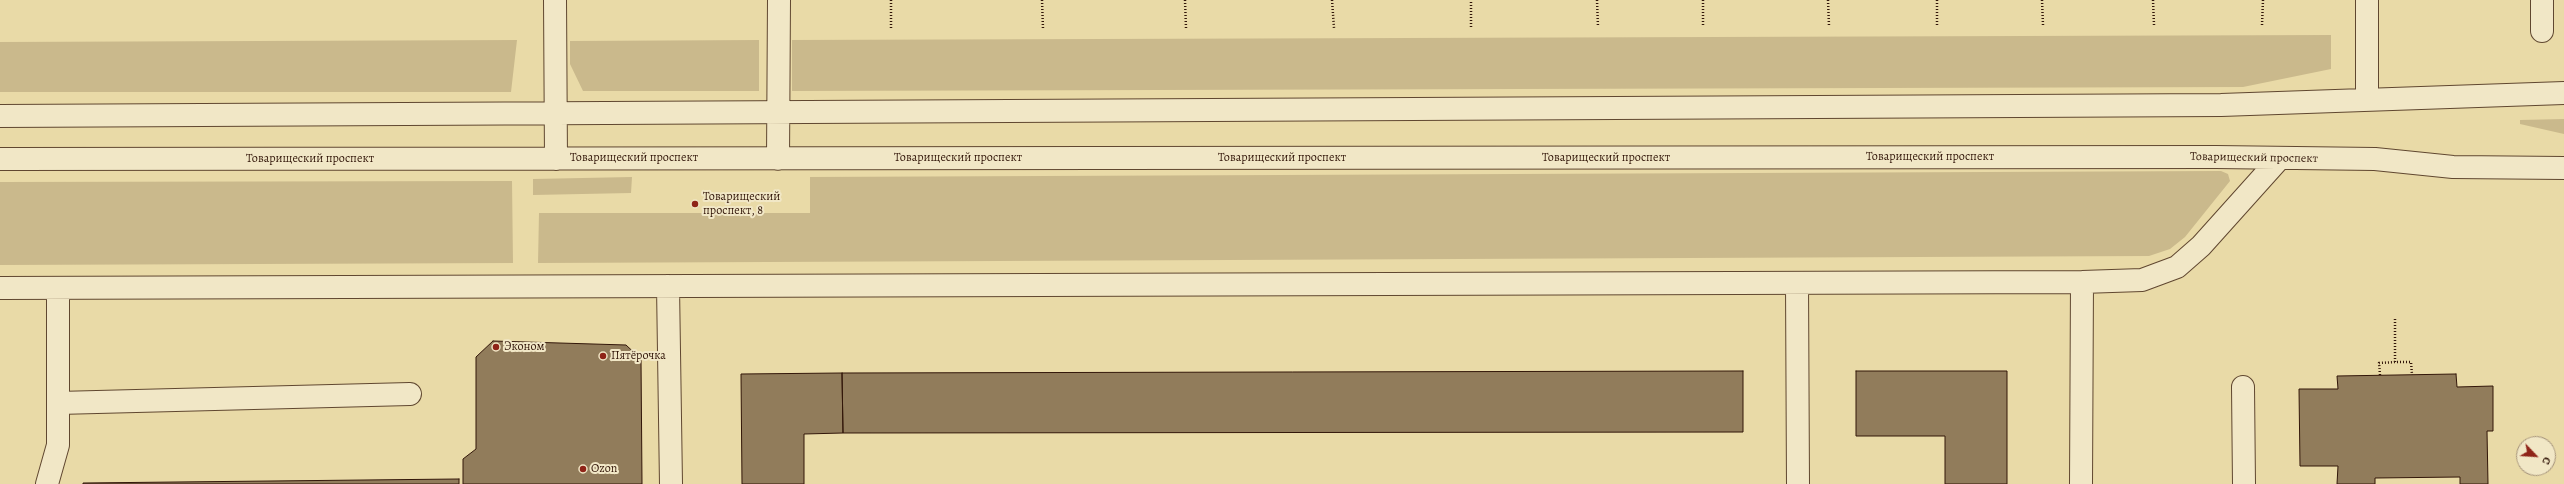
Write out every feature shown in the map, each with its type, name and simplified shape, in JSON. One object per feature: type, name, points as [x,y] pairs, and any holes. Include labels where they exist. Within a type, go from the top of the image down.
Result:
[{"type":"street","points":[[555,0],[556,159]]},
{"type":"street","points":[[778,158],[779,0]]},
{"type":"street","points":[[2367,0],[2367,98]]},
{"type":"street","points":[[2542,0],[2542,31]]},
{"type":"street","points":[[0,116],[2213,105],[2367,98],[2564,93]]},
{"type":"street","points":[[0,288],[2082,282],[2142,280],[2177,267],[2201,246],[2280,158]]},
{"type":"street","name":"Товарищеский проспект","points":[[0,159],[2280,158],[2375,159],[2453,167],[2564,168]]},
{"type":"street","points":[[2081,484],[2082,282]]},
{"type":"street","points":[[1797,283],[1798,484]]},
{"type":"street","points":[[668,286],[671,484]]},
{"type":"street","points":[[47,484],[58,446],[58,288]]},
{"type":"street","points":[[2243,386],[2244,484]]},
{"type":"street","points":[[58,403],[410,394]]},
{"type":"path","points":[[891,0],[891,29]]},
{"type":"path","points":[[1042,0],[1043,29]]},
{"type":"path","points":[[1185,0],[1186,28]]},
{"type":"path","points":[[1332,0],[1334,28]]},
{"type":"path","points":[[1470,27],[1471,0]]},
{"type":"path","points":[[1597,0],[1598,27]]},
{"type":"path","points":[[1703,0],[1703,27]]},
{"type":"path","points":[[1828,0],[1829,26]]},
{"type":"path","points":[[1937,0],[1937,26]]},
{"type":"path","points":[[2042,0],[2043,25]]},
{"type":"path","points":[[2153,0],[2154,25]]},
{"type":"path","points":[[2262,25],[2263,0]]},
{"type":"path","points":[[2395,319],[2395,362]]},
{"type":"path","points":[[2380,375],[2379,363],[2411,362],[2412,375]]},
{"type":"shaded area","points":[[2331,35],[2331,69],[2243,87],[792,91],[792,40]]},
{"type":"shaded area","points":[[517,40],[511,92],[0,92],[0,42]]},
{"type":"shaded area","points":[[759,40],[759,91],[583,91],[570,64],[570,41]]},
{"type":"shaded area","points":[[2564,119],[2564,134],[2520,124],[2520,120]]},
{"type":"shaded area","points":[[2221,171],[2228,174],[2230,181],[2185,237],[2170,249],[2149,256],[538,263],[539,213],[810,213],[810,177]]},
{"type":"shaded area","points":[[632,177],[631,193],[533,195],[533,179]]},
{"type":"shaded area","points":[[512,181],[513,263],[0,265],[0,182]]},
{"type":"building","points":[[493,341],[626,345],[641,359],[642,484],[463,484],[463,459],[476,449],[476,357]]},
{"type":"building","points":[[1743,371],[1743,432],[843,433],[842,373]]},
{"type":"building","points":[[1856,371],[2007,371],[2007,484],[1945,484],[1945,436],[1856,436]]},
{"type":"building","points":[[842,373],[843,433],[804,434],[804,484],[742,484],[741,374]]},
{"type":"building","points":[[2456,374],[2457,387],[2493,386],[2493,431],[2487,431],[2488,484],[2460,484],[2460,477],[2375,478],[2375,484],[2337,484],[2338,466],[2300,466],[2299,389],[2338,389],[2337,376]]},
{"type":"building","points":[[459,479],[459,484],[83,484],[83,483]]},
{"type":"place","name":"Товарищеский проспект, 8","points":[[695,204]]},
{"type":"place","name":"Эконом","points":[[496,347]]},
{"type":"place","name":"Пятёрочка","points":[[603,356]]},
{"type":"place","name":"Ozon","points":[[583,469]]}]
